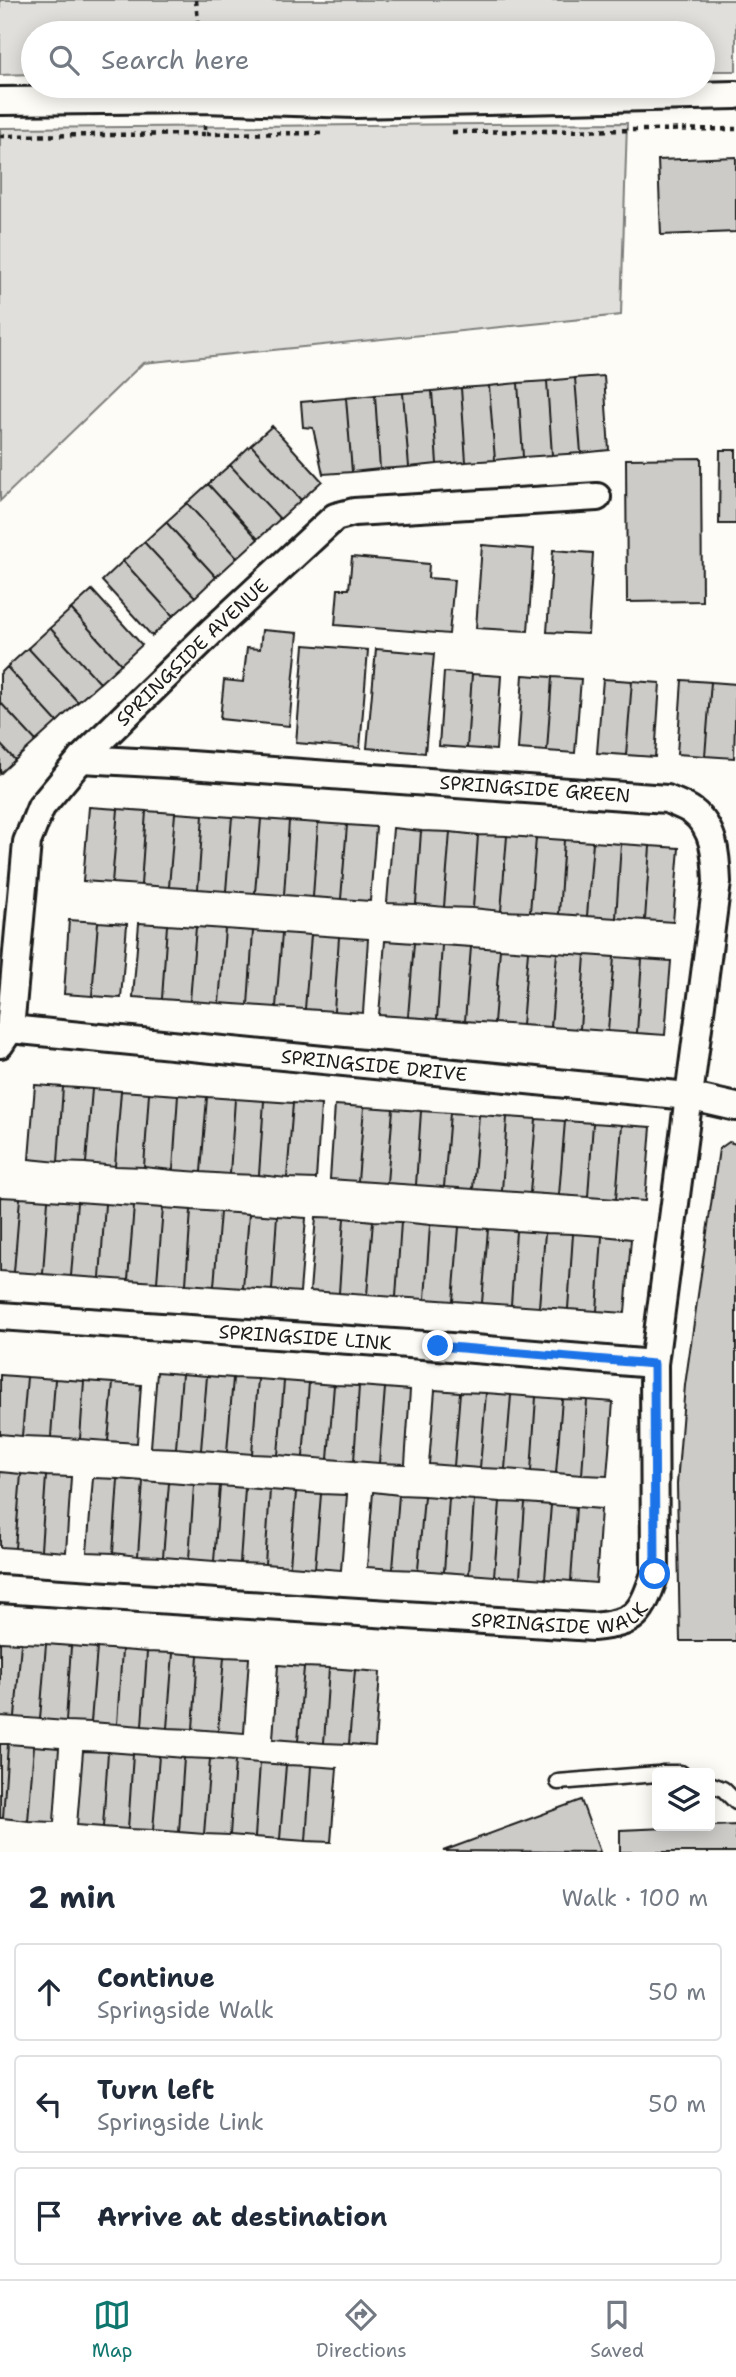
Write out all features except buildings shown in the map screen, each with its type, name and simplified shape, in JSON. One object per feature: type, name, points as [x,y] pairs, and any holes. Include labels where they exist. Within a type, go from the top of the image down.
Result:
[{"type":"street","points":[[715,95],[736,95]]},
{"type":"street","points":[[0,101],[204,99],[355,104],[609,98]]},
{"type":"street","name":"SPRINGSIDE AVENUE","points":[[6,1020],[27,842],[41,807],[81,759],[211,632],[335,517],[354,512],[597,497]]},
{"type":"street","name":"SPRINGSIDE GREEN","points":[[81,759],[667,799],[692,811],[708,828],[716,854],[717,882],[688,1096]]},
{"type":"street","name":"SPRINGSIDE DRIVE","points":[[6,1020],[688,1096],[736,1107]]},
{"type":"street","name":"SPRINGSIDE WALK","points":[[0,1589],[593,1628],[616,1625],[635,1616],[645,1602],[655,1574],[654,1364],[688,1096]]},
{"type":"street","name":"SPRINGSIDE LINK","points":[[0,1316],[438,1346],[654,1364]]},
{"type":"lane","points":[[558,1782],[652,1774]]},
{"type":"lane","points":[[715,1786],[723,1789],[736,1802]]},
{"type":"path","points":[[196,0],[198,21]]},
{"type":"path","points":[[0,136],[205,134]]},
{"type":"shaded area","points":[[0,0],[736,0],[736,71],[715,71],[715,21],[21,21],[21,74],[0,75]]},
{"type":"shaded area","points":[[627,123],[621,315],[143,363],[0,501],[0,128]]},
{"type":"route","points":[[438,1346],[654,1364],[655,1574]]}]
